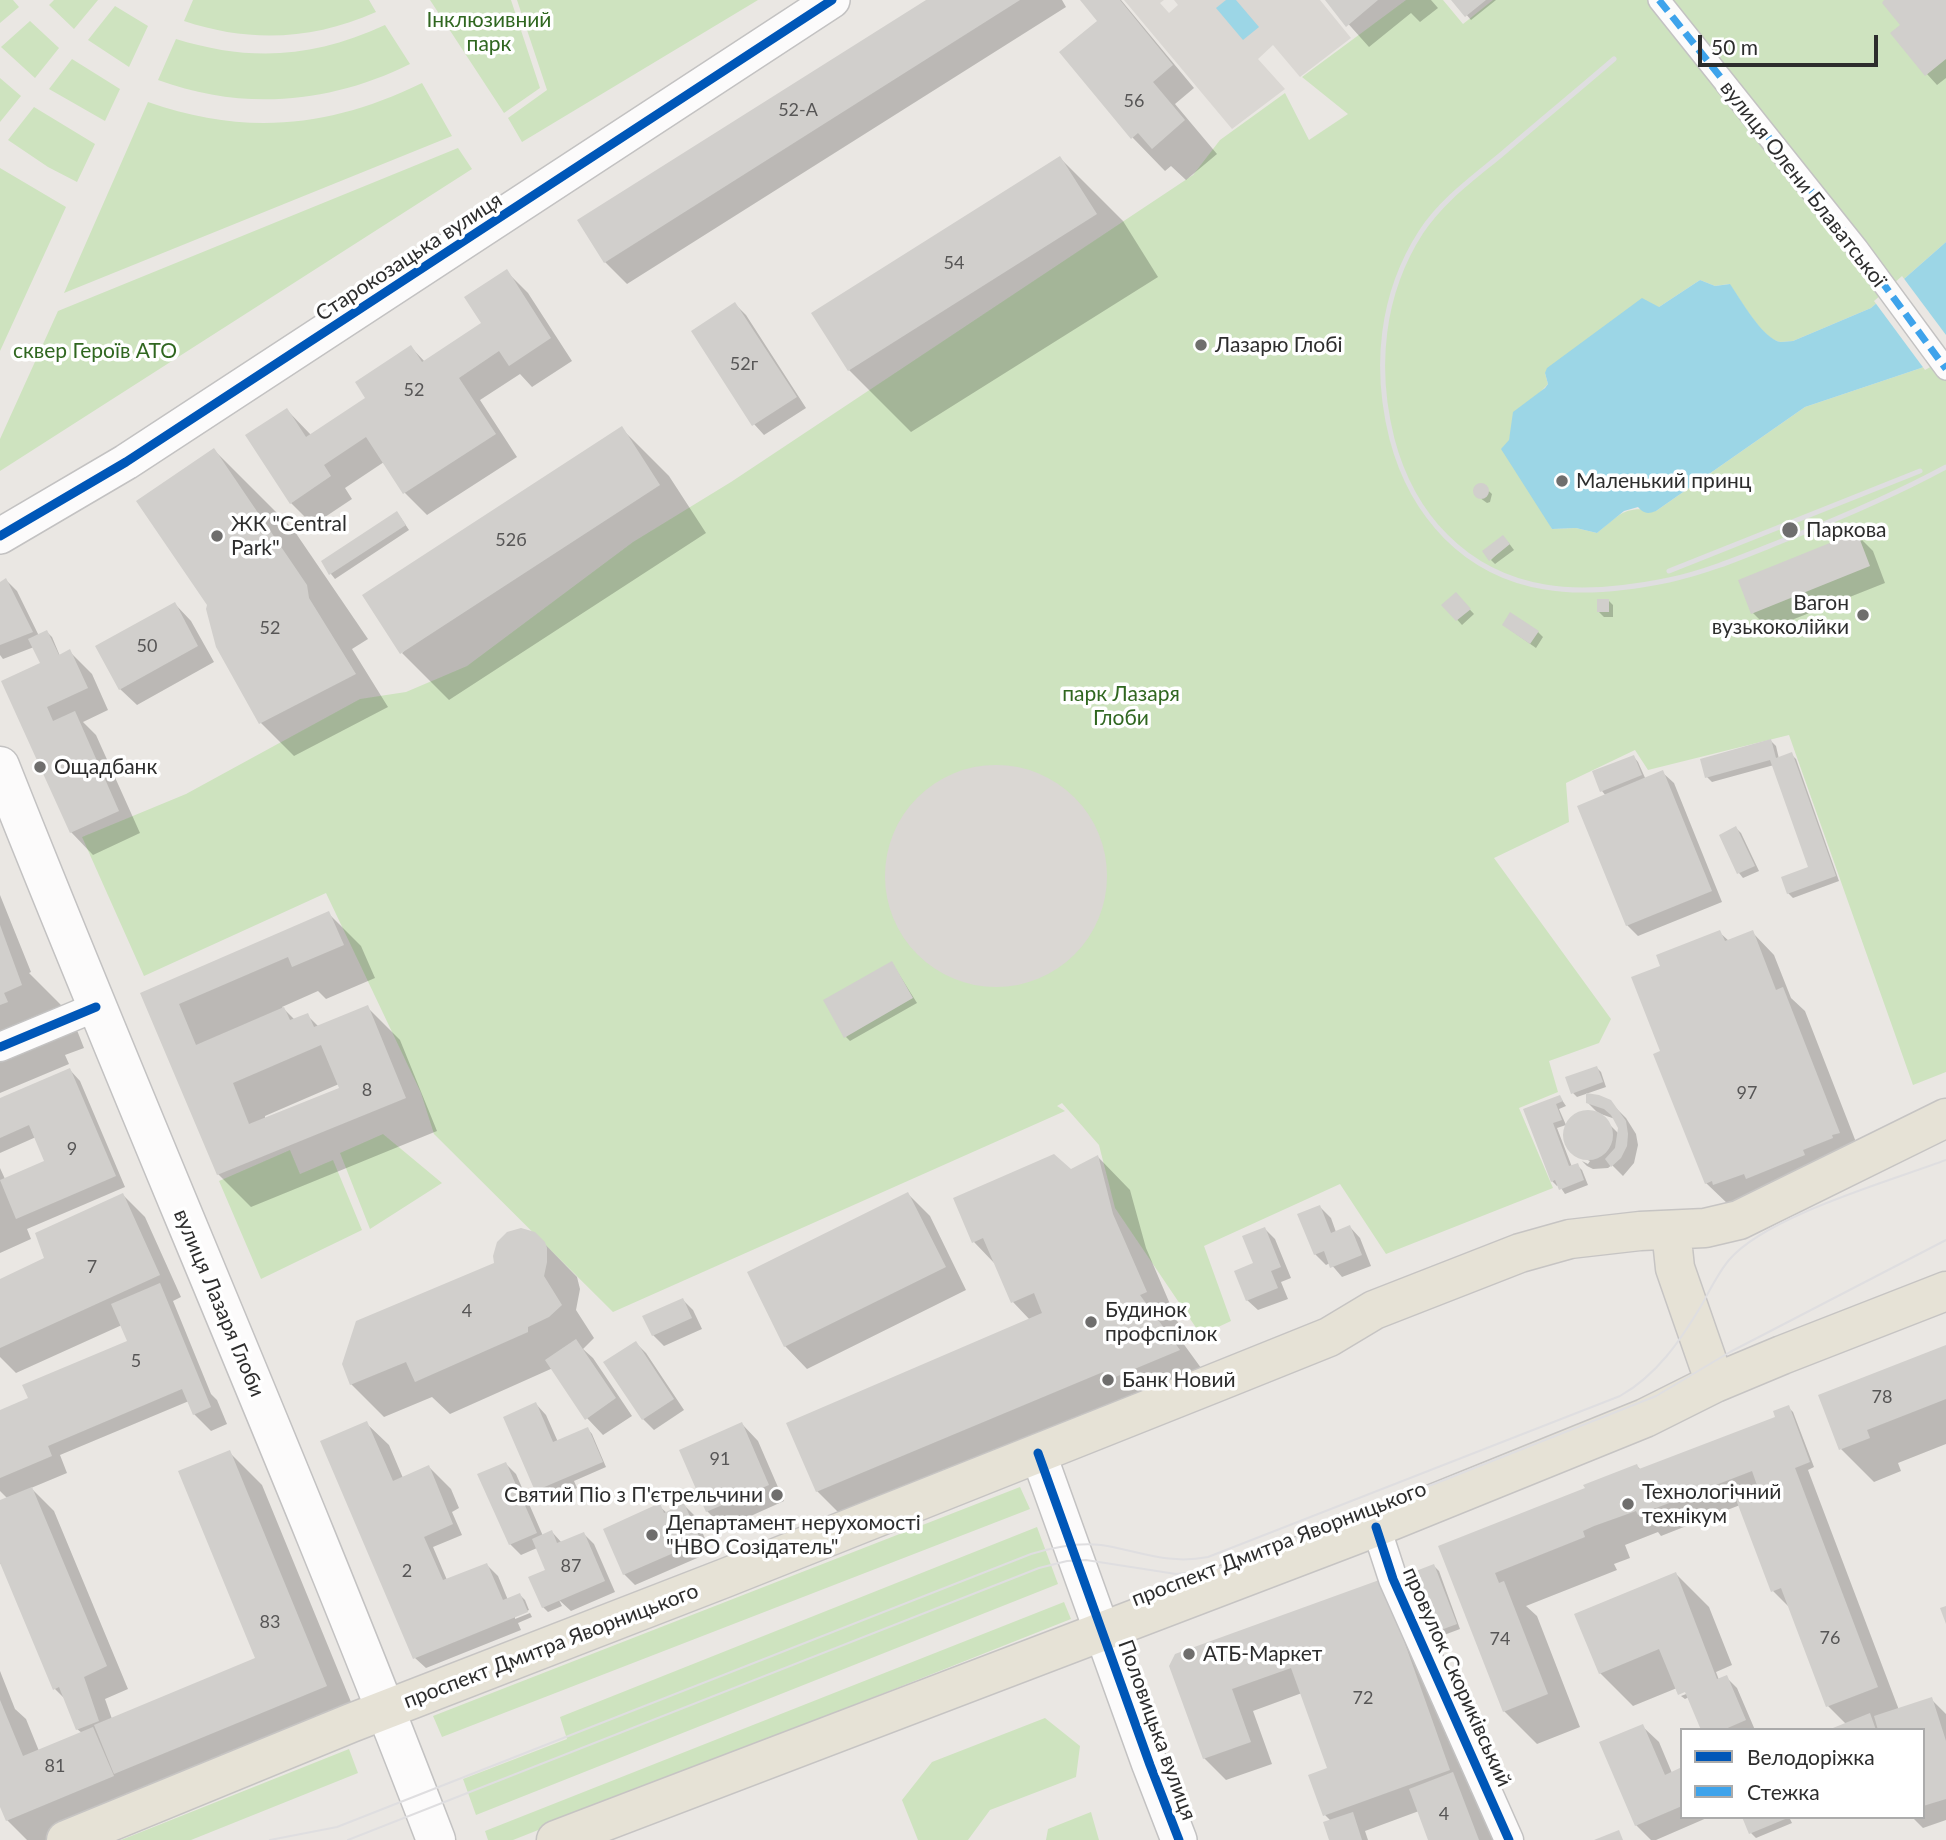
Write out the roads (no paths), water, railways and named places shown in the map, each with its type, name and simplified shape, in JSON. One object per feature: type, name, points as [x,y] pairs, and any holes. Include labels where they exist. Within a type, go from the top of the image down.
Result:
[{"type":"main road","name":"вулиця Лазаря Глоби","points":[[0,766],[96,1007],[387,1709],[436,1840]]},
{"type":"main road","name":"проспект Дмитра Яворницького","points":[[66,1840],[387,1709],[725,1578],[1329,1337],[1374,1310],[1520,1254],[1570,1238],[1705,1228],[1739,1220],[1946,1118]]},
{"type":"main road","points":[[1671,1230],[1675,1268],[1715,1383]]},
{"type":"main road","name":"проспект Дмитра Яворницького","points":[[556,1840],[1376,1527],[1645,1418],[1715,1383],[1946,1291]]},
{"type":"street","name":"Старокозацька вулиця","points":[[0,536],[188,422],[832,0]]},
{"type":"street","name":"вулиця Олени Блаватської","points":[[1659,0],[1857,248],[1946,369]]},
{"type":"street","points":[[0,1047],[96,1007]]},
{"type":"street","points":[[1038,1453],[1095,1634]]},
{"type":"street","name":"провулок Скориківський","points":[[1376,1527],[1393,1579],[1509,1840]]},
{"type":"street","name":"Половицька вулиця","points":[[1095,1634],[1179,1840]]},
{"type":"water","points":[[1226,0],[1236,0],[1259,27],[1243,40],[1216,8]]},
{"type":"water","points":[[1946,242],[1946,354],[1921,368],[1805,407],[1656,511],[1646,513],[1638,507],[1624,511],[1597,533],[1576,528],[1552,529],[1501,449],[1509,440],[1513,412],[1548,384],[1545,373],[1547,368],[1642,298],[1659,307],[1700,280],[1715,286],[1730,284],[1752,318],[1767,334],[1781,342],[1793,341],[1871,308]]},
{"type":"tram line","points":[[270,1840],[337,1827],[1031,1554],[1066,1546],[1092,1544],[1166,1558],[1208,1557],[1620,1396],[1656,1368],[1693,1319],[1725,1265],[1747,1244],[1771,1229],[1830,1201],[1946,1160]]},
{"type":"tram line","points":[[348,1840],[1039,1568],[1067,1561],[1086,1560],[1176,1574],[1227,1566],[1656,1396],[1730,1352],[1946,1240]]},
{"type":"railway","points":[[1614,59],[1448,200],[1421,232],[1397,281],[1385,332],[1383,385],[1386,412],[1401,467],[1428,516],[1446,537],[1467,554],[1490,569],[1516,580],[1560,589],[1607,589],[1669,580],[1716,567],[1851,513],[1946,467]]},
{"type":"railway","points":[[1669,571],[1920,471]]},
{"type":"place","name":"Лазарю Глобі","points":[[1201,345]]},
{"type":"place","name":"Маленький принц","points":[[1562,481]]},
{"type":"place","name":"Паркова","points":[[1790,530]]},
{"type":"place","name":"ЖК \"Central Park\"","points":[[217,536]]},
{"type":"place","name":"Вагон вузькоколійки","points":[[1863,615]]},
{"type":"place","name":"Ощадбанк","points":[[40,767]]},
{"type":"place","name":"Будинок профспілок","points":[[1091,1322]]},
{"type":"place","name":"Банк Новий","points":[[1108,1380]]},
{"type":"place","name":"Святий Піо з П'єтрельчини","points":[[777,1495]]},
{"type":"place","name":"Технологічний технікум","points":[[1628,1504]]},
{"type":"place","name":"Департамент нерухомості \"НВО Созідатель\"","points":[[652,1535]]},
{"type":"place","name":"АТБ-Маркет","points":[[1189,1654]]},
{"type":"park label","name":"Інклюзивний парк","points":[[489,32]]},
{"type":"park label","name":"сквер Героїв АТО","points":[[95,351]]},
{"type":"park label","name":"парк Лазаря Глоби","points":[[1121,706]]}]
